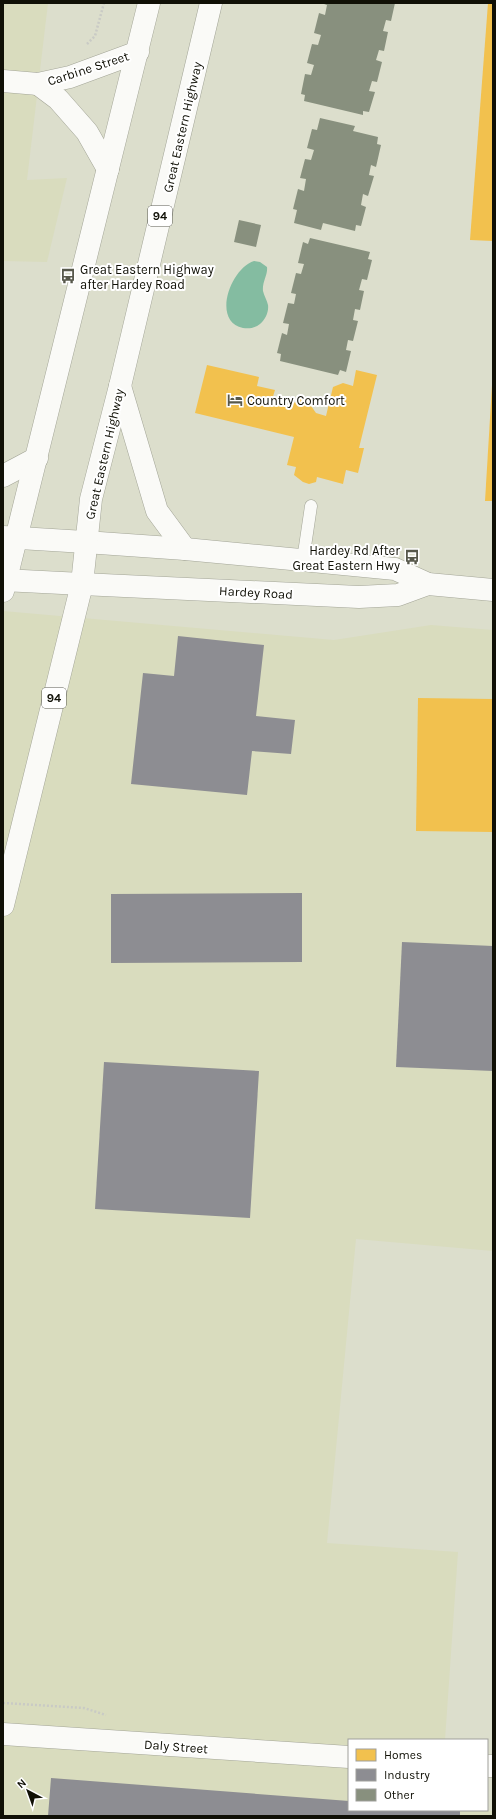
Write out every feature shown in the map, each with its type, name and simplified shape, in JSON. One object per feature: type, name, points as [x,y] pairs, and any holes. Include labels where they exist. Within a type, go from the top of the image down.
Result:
[{"type":"main road","points":[[4,584],[10,537],[37,458],[149,3]]},
{"type":"main road","name":"Great Eastern Highway","points":[[3,905],[82,584],[85,542],[91,499],[120,386],[211,3]]},
{"type":"main road","name":"Carbine Street","points":[[3,82],[38,84],[70,77],[138,52]]},
{"type":"main road","name":"Carbine Street","points":[[38,84],[58,99],[88,132],[108,169]]},
{"type":"main road","points":[[120,386],[157,512],[185,549]]},
{"type":"main road","points":[[3,476],[37,458]]},
{"type":"main road","name":"Hardey Road","points":[[10,537],[185,549],[395,569],[428,584],[493,590]]},
{"type":"main road","name":"Hardey Road","points":[[4,584],[82,584],[359,597],[398,595],[428,584]]},
{"type":"main road","name":"Daly Street","points":[[3,1734],[348,1757]]},
{"type":"lane","points":[[302,560],[311,506]]},
{"type":"path","points":[[85,47],[95,36],[104,3]]},
{"type":"shaded area","points":[[3,3],[48,3],[27,180],[67,178],[47,262],[3,261]]},
{"type":"shaded area","points":[[254,261],[260,262],[267,267],[263,293],[268,305],[268,310],[265,318],[260,324],[252,328],[243,328],[233,323],[228,316],[226,306],[232,283],[238,273]]},
{"type":"shaded area","points":[[3,611],[334,640],[431,625],[493,630],[493,1251],[356,1239],[327,1543],[458,1552],[445,1739],[348,1739],[348,1811],[488,1811],[493,1811],[493,1816],[3,1816]]},
{"type":"building: Homes","points":[[488,3],[493,3],[493,241],[470,240]]},
{"type":"building: Homes","points":[[207,365],[259,377],[257,386],[275,390],[271,403],[288,407],[304,396],[316,413],[326,416],[333,387],[343,383],[353,386],[356,370],[377,375],[359,448],[364,448],[358,473],[346,470],[343,484],[317,477],[316,482],[309,484],[303,482],[294,475],[296,467],[287,465],[294,437],[195,413]]},
{"type":"building: Homes","points":[[492,385],[493,501],[485,501]]},
{"type":"building: Homes","points":[[418,698],[493,699],[493,832],[416,831]]},
{"type":"building: Industry","points":[[178,636],[264,645],[256,716],[295,720],[291,754],[252,751],[247,795],[131,784],[143,673],[174,676]]},
{"type":"building: Industry","points":[[302,893],[302,962],[111,963],[111,894]]},
{"type":"building: Industry","points":[[402,942],[493,946],[493,1071],[396,1067]]},
{"type":"building: Industry","points":[[104,1062],[259,1071],[250,1218],[95,1209]]},
{"type":"building: Industry","points":[[51,1778],[348,1801],[348,1811],[460,1811],[460,1816],[48,1816]]},
{"type":"building: Other","points":[[321,3],[395,3],[391,21],[386,20],[383,31],[388,32],[384,51],[379,50],[376,60],[382,62],[377,82],[372,81],[369,91],[375,92],[369,112],[363,111],[363,115],[304,101],[305,95],[301,94],[305,74],[311,75],[314,65],[307,63],[312,44],[318,45],[321,35],[314,33],[319,13],[325,15],[327,5]]},
{"type":"building: Other","points":[[320,118],[355,126],[353,131],[378,137],[377,144],[381,145],[376,167],[371,165],[369,175],[374,176],[368,196],[363,194],[361,205],[366,207],[361,226],[356,225],[355,231],[323,223],[321,230],[294,223],[297,210],[293,209],[298,189],[304,191],[306,179],[300,178],[305,159],[311,160],[314,150],[307,148],[312,129],[317,130]]},
{"type":"building: Other","points":[[239,220],[261,225],[256,247],[234,242]]},
{"type":"building: Other","points":[[310,238],[370,252],[368,259],[372,260],[367,280],[362,279],[359,290],[364,291],[360,310],[355,309],[353,320],[358,321],[353,341],[348,340],[346,350],[351,351],[346,372],[340,370],[338,375],[280,361],[281,354],[277,353],[282,333],[287,335],[289,324],[283,323],[288,303],[294,304],[296,294],[291,293],[296,273],[301,274],[304,264],[298,263],[303,242],[308,244]]},
{"type":"place","name":"Great Eastern Highway after Hardey Road","points":[[68,276]]},
{"type":"place","name":"Country Comfort","points":[[235,400]]},
{"type":"place","name":"Hardey Rd After Great Eastern Hwy","points":[[412,557]]}]
